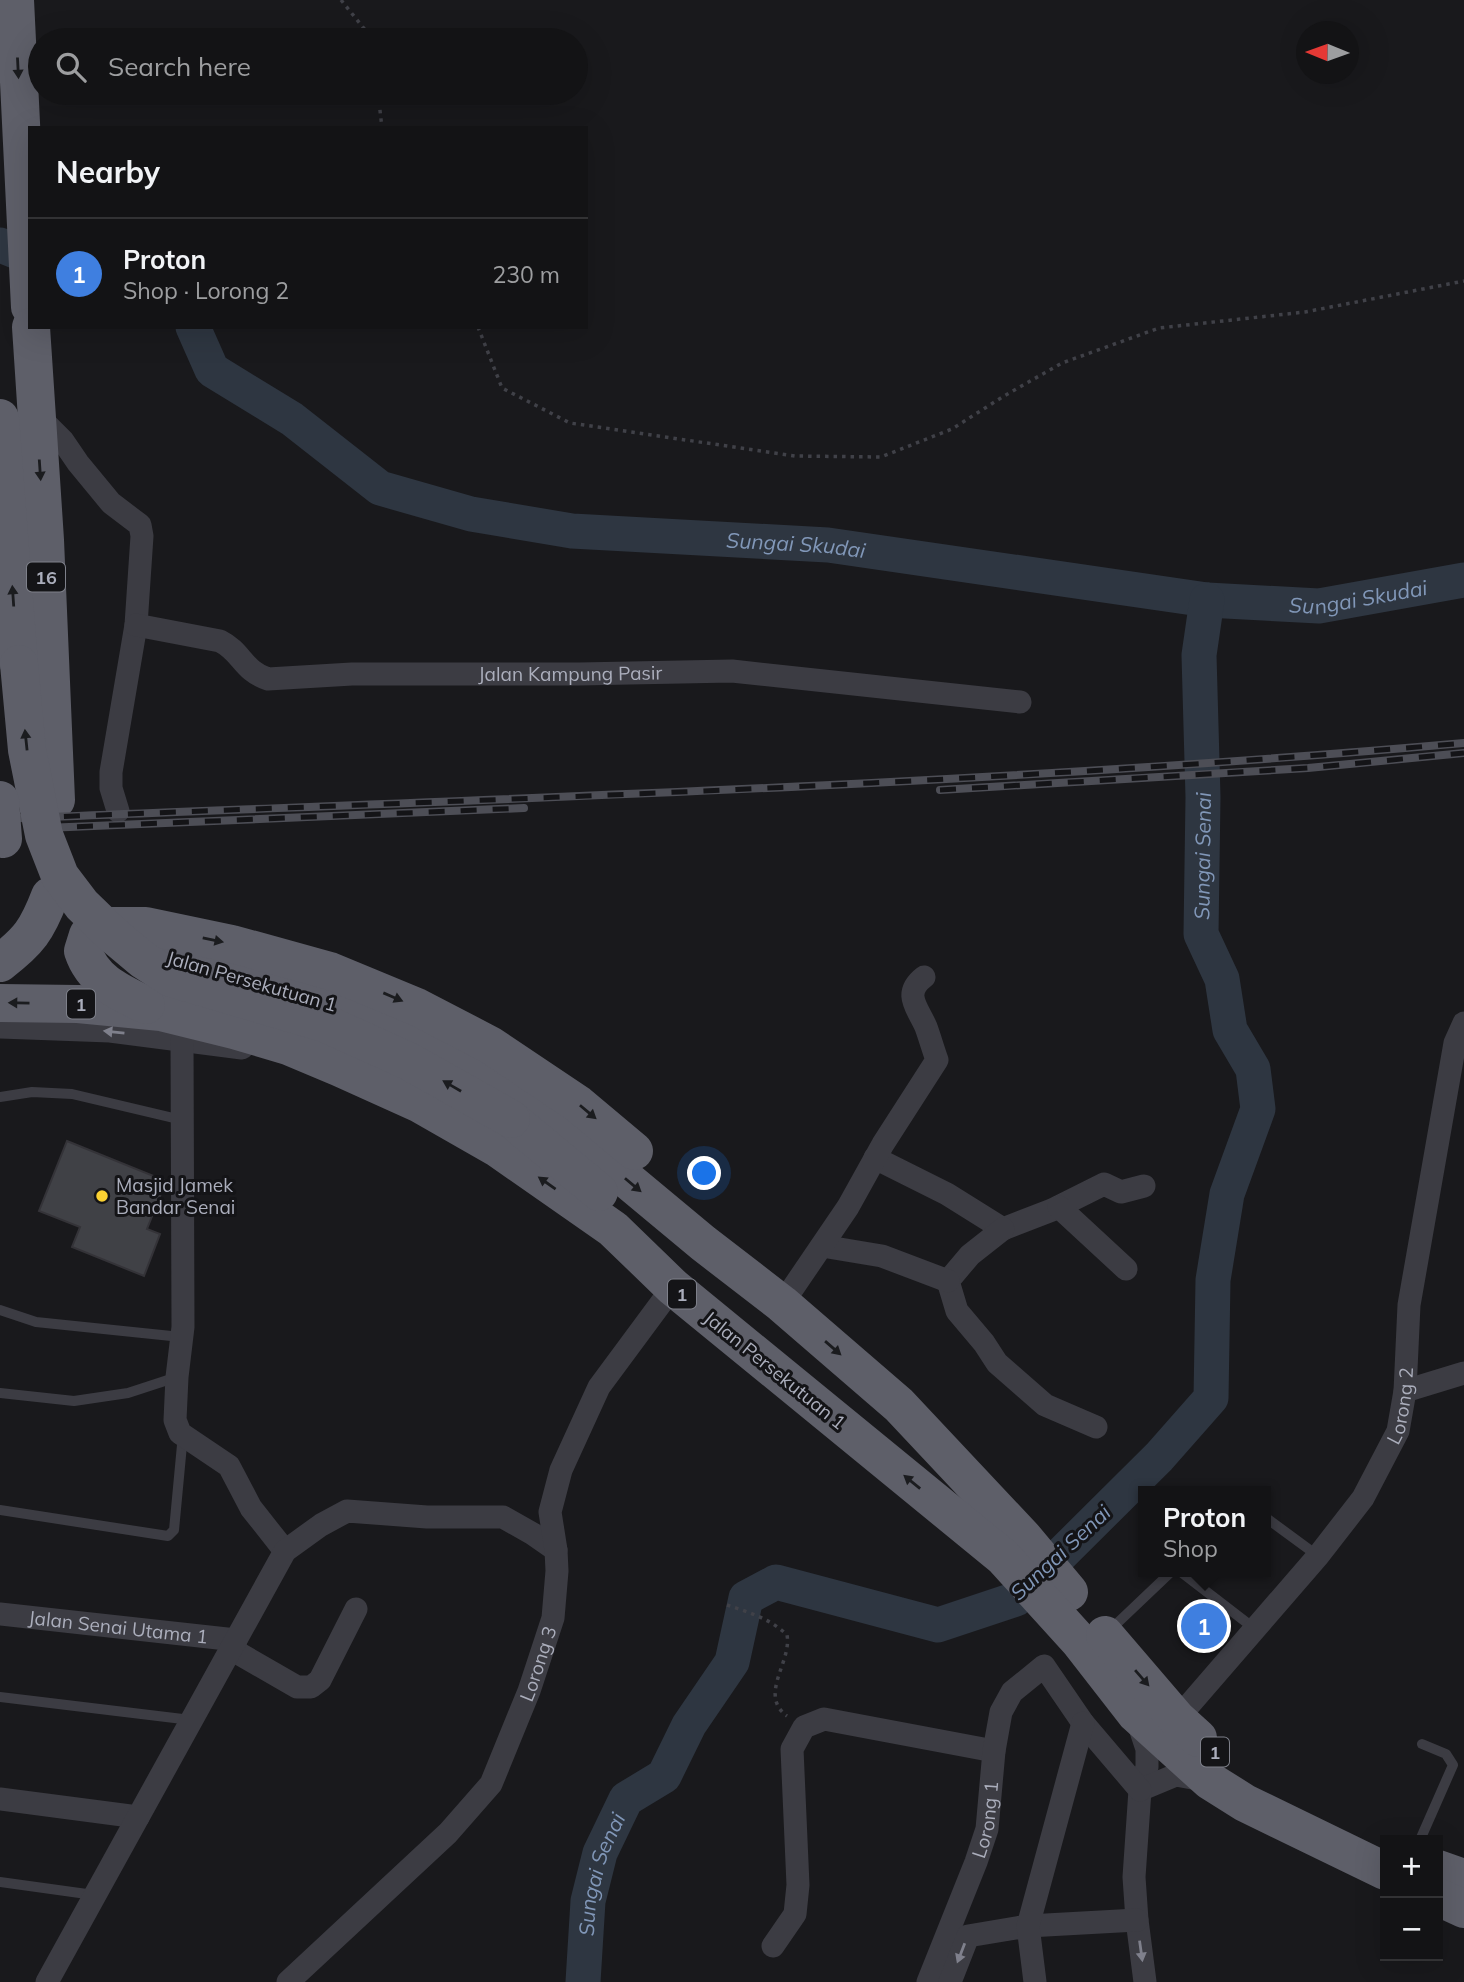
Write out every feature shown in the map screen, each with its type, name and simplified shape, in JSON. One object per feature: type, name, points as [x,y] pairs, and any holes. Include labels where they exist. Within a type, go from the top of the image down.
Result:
[{"type":"highway","points":[[15,0],[28,264]]},
{"type":"highway","name":"16","points":[[31,340],[18,416],[45,540],[56,800]]},
{"type":"highway","points":[[18,416],[19,664],[27,750],[44,835],[61,876],[82,905],[111,934],[170,978],[324,1023],[410,1062],[511,1119],[957,1485],[1013,1547]]},
{"type":"highway","points":[[0,800],[2,846]]},
{"type":"highway","points":[[56,800],[70,857],[97,895],[149,940]]},
{"type":"highway","points":[[0,963],[19,948],[38,925],[50,896],[56,800]]},
{"type":"highway","points":[[149,940],[101,926],[88,935],[82,951],[88,965],[100,978],[171,1026]]},
{"type":"highway","name":"Jalan Persekutuan 1","points":[[149,940],[234,972],[348,1008],[472,1065],[566,1129],[782,1304],[899,1405],[1013,1547],[1177,1719],[1234,1769],[1332,1825],[1380,1846]]},
{"type":"highway","name":"Jalan Persekutuan 1","points":[[0,1003],[78,1004],[171,1026],[234,1030],[288,1046],[420,1104],[497,1148],[613,1229],[673,1287],[1013,1547]]},
{"type":"highway","name":"Jalan Persekutuan 1","points":[[1081,1619],[1136,1714],[1210,1781],[1245,1803],[1380,1869]]},
{"type":"highway","points":[[1443,1871],[1464,1878]]},
{"type":"highway","points":[[1440,1898],[1464,1909]]},
{"type":"street","points":[[18,416],[63,440],[111,503],[140,525],[142,536],[136,625],[111,772],[111,788],[118,811]]},
{"type":"street","name":"Jalan Kampung Pasir","points":[[136,625],[220,641],[231,646],[255,675],[268,679],[352,674],[732,671],[1020,702]]},
{"type":"street","points":[[782,1304],[848,1207],[875,1158],[937,1060],[912,998],[915,984],[924,977]]},
{"type":"street","name":"Lorong 2","points":[[1177,1719],[1318,1556],[1363,1498],[1398,1431],[1405,1391],[1409,1305],[1455,1043],[1464,1023]]},
{"type":"street","points":[[0,1027],[110,1031],[171,1026],[182,1121],[181,1338],[175,1420],[180,1433],[229,1466],[251,1508],[285,1551]]},
{"type":"street","points":[[875,1158],[947,1194],[1003,1229]]},
{"type":"street","points":[[948,1281],[970,1255],[1003,1229],[1059,1207],[1104,1184],[1121,1192],[1144,1186]]},
{"type":"street","points":[[1059,1207],[1126,1269]]},
{"type":"street","points":[[822,1246],[882,1256],[948,1281]]},
{"type":"street","points":[[948,1281],[957,1311],[998,1363],[1045,1405],[1096,1427]]},
{"type":"street","name":"Lorong 3","points":[[288,1982],[447,1833],[491,1784],[528,1691],[553,1618],[557,1571],[550,1512],[561,1470],[599,1387],[673,1287]]},
{"type":"street","points":[[1405,1391],[1464,1373]]},
{"type":"street","points":[[47,1982],[285,1551],[321,1525],[347,1511],[427,1517],[503,1517],[556,1550]]},
{"type":"street","points":[[233,1644],[297,1687],[311,1688],[320,1680],[356,1609]]},
{"type":"street","name":"Jalan Senai Utama 1","points":[[0,1614],[233,1644]]},
{"type":"street","name":"Lorong 1","points":[[928,1982],[987,1829],[994,1751],[1001,1712],[1012,1692],[1044,1666],[1083,1723]]},
{"type":"street","points":[[1136,1714],[1147,1749],[1147,1767],[1140,1790],[1134,1877],[1145,1982]]},
{"type":"street","points":[[773,1946],[795,1914],[798,1885],[792,1749],[804,1727],[824,1719],[994,1751]]},
{"type":"street","points":[[1083,1723],[1140,1790]]},
{"type":"street","points":[[1035,1982],[1028,1926],[1083,1723]]},
{"type":"street","points":[[1140,1790],[1176,1774],[1210,1781]]},
{"type":"street","points":[[0,1799],[138,1817]]},
{"type":"street","points":[[950,1982],[968,1936],[1028,1926],[1137,1920]]},
{"type":"lane","points":[[0,1097],[32,1092],[72,1094],[182,1121]]},
{"type":"lane","points":[[0,1310],[36,1322],[181,1338]]},
{"type":"lane","points":[[0,1393],[74,1401],[128,1393],[177,1377]]},
{"type":"lane","points":[[0,1510],[168,1536],[174,1530],[182,1446],[186,1437]]},
{"type":"lane","points":[[1271,1521],[1318,1556]]},
{"type":"lane","points":[[1081,1619],[1161,1577]]},
{"type":"lane","points":[[1187,1577],[1255,1629]]},
{"type":"lane","points":[[0,1697],[191,1720]]},
{"type":"lane","points":[[1422,1744],[1446,1754],[1453,1765],[1422,1835]]},
{"type":"lane","points":[[0,1882],[94,1895]]},
{"type":"path","points":[[341,0],[364,28]]},
{"type":"path","points":[[379,105],[382,126]]},
{"type":"path","points":[[479,329],[502,388],[570,423],[795,456],[881,457],[952,429],[1062,363],[1159,328],[1304,312],[1464,281]]},
{"type":"path","points":[[727,1605],[756,1615],[787,1635],[788,1647],[774,1697],[780,1711],[804,1727]]},
{"type":"building","name":"Masjid Jamek Bandar Senai","points":[[67,1141],[166,1181],[147,1229],[160,1234],[144,1276],[72,1247],[80,1227],[39,1211]]},
{"type":"waterway","name":"Sungai Skudai","points":[[0,245],[28,256]]},
{"type":"waterway","name":"Sungai Skudai","points":[[194,329],[212,370],[292,419],[380,488],[471,514],[572,531],[828,545],[1207,600],[1319,606],[1464,580]]},
{"type":"waterway","name":"Sungai Senai","points":[[583,1982],[588,1901],[600,1853],[626,1799],[664,1776],[689,1725],[732,1662],[746,1598],[776,1582],[938,1625],[1016,1599],[1159,1457],[1211,1398],[1213,1280],[1227,1194],[1258,1109],[1253,1069],[1230,1030],[1222,979],[1201,934],[1203,797],[1199,655],[1207,600]]},
{"type":"railway","points":[[0,819],[915,781],[1281,758],[1464,743]]},
{"type":"railway","points":[[940,790],[1308,768],[1464,753]]},
{"type":"railway","points":[[45,828],[524,808]]},
{"type":"place","name":"Masjid Jamek Bandar Senai","points":[[102,1196]]},
{"type":"place","name":"Proton","points":[[1204,1626]]}]
